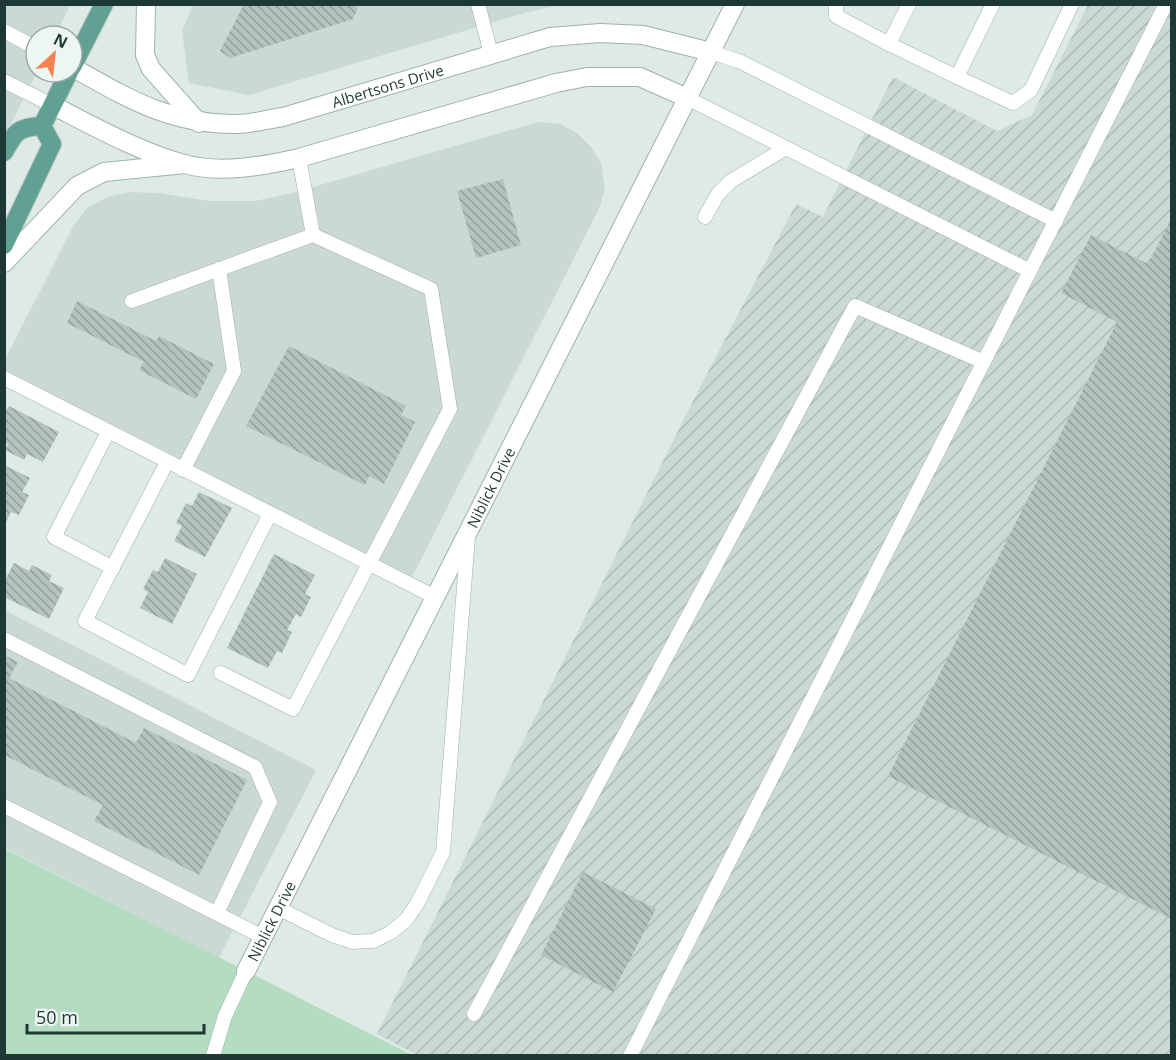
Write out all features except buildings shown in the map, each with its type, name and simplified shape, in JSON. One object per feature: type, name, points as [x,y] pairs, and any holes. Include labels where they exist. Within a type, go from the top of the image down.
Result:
[{"type":"main road","points":[[84,43],[104,4]]},
{"type":"main road","points":[[42,126],[63,84]]},
{"type":"main road","points":[[4,152],[17,132],[25,127],[42,126]]},
{"type":"main road","points":[[4,245],[52,144],[42,126]]},
{"type":"street","points":[[146,4],[145,55],[151,69],[199,123]]},
{"type":"street","name":"Niblick Drive","points":[[246,971],[735,4]]},
{"type":"street","name":"Albertsons Drive","points":[[84,73],[152,109],[199,123],[239,124],[283,117],[550,37],[600,33],[643,35],[711,52]]},
{"type":"street","points":[[4,263],[77,186],[104,172],[185,164],[222,168],[259,167],[299,159],[556,83],[587,77],[639,77],[687,98]]},
{"type":"street","points":[[52,105],[120,140],[185,164]]},
{"type":"lane","points":[[478,4],[492,54]]},
{"type":"lane","points":[[836,4],[837,16],[889,44],[1013,103],[1031,90],[1072,4]]},
{"type":"lane","points":[[889,44],[909,4]]},
{"type":"lane","points":[[957,77],[993,4]]},
{"type":"lane","points":[[630,1056],[1166,4]]},
{"type":"lane","points":[[4,31],[24,42]]},
{"type":"lane","points":[[711,52],[741,62],[1056,221]]},
{"type":"lane","points":[[4,81],[52,105]]},
{"type":"lane","points":[[687,98],[1030,270]]},
{"type":"lane","points":[[705,217],[718,194],[731,181],[786,148]]},
{"type":"lane","points":[[299,159],[313,235]]},
{"type":"lane","points":[[132,301],[313,235],[431,289],[450,409],[293,709],[221,673]]},
{"type":"lane","points":[[183,470],[234,371],[219,269]]},
{"type":"lane","points":[[474,1014],[855,306],[984,362]]},
{"type":"lane","points":[[4,378],[435,597]]},
{"type":"lane","points":[[108,432],[54,537],[113,567]]},
{"type":"lane","points":[[167,462],[85,621],[188,675],[270,514]]},
{"type":"lane","points":[[278,908],[332,935],[352,942],[373,941],[390,933],[406,920],[417,904],[443,852],[468,532]]},
{"type":"lane","points":[[4,639],[255,767],[270,802],[217,913]]},
{"type":"lane","points":[[4,806],[264,937]]},
{"type":"lane","points":[[213,1056],[225,1016],[246,971]]},
{"type":"shaded area","points":[[5,5],[70,5],[61,24],[24,24],[24,84],[31,84],[5,136]]},
{"type":"shaded area","points":[[193,5],[561,5],[528,12],[249,95],[189,83],[182,31]]},
{"type":"shaded area","points":[[1088,5],[1171,5],[1171,1055],[419,1056],[377,1034],[699,389],[796,204],[823,217],[893,77],[997,131],[1032,115]]},
{"type":"shaded area","points":[[538,122],[560,124],[577,133],[591,147],[601,163],[605,189],[599,209],[412,577],[5,370],[4,361],[74,225],[87,208],[107,197],[130,192],[159,193],[209,201],[255,201],[296,192]]},
{"type":"shaded area","points":[[4,610],[316,770],[219,958],[5,848]]},
{"type":"green space","points":[[5,849],[412,1055],[5,1055]]}]
